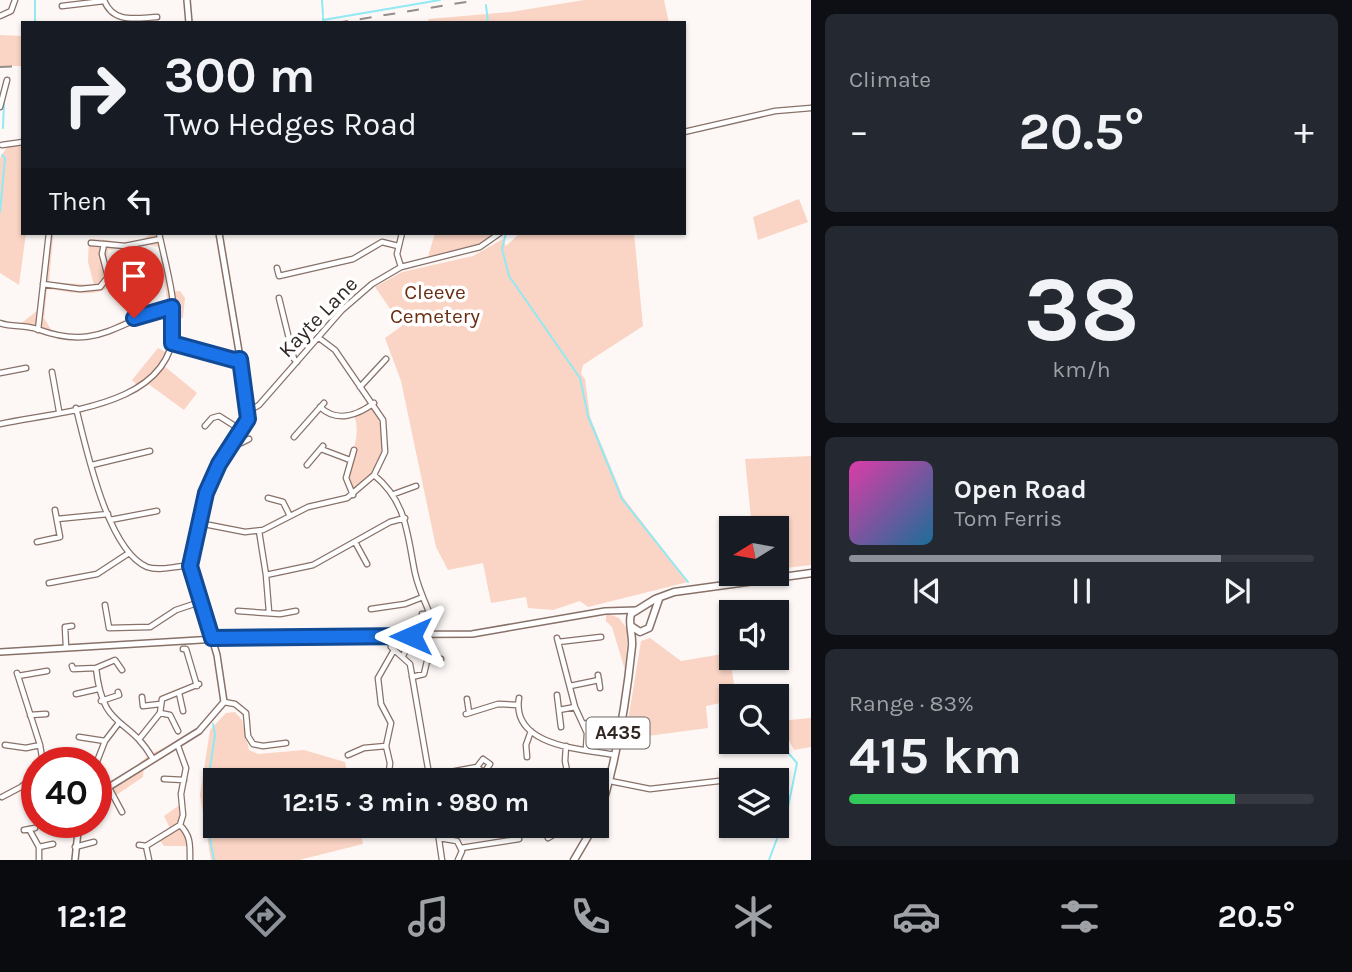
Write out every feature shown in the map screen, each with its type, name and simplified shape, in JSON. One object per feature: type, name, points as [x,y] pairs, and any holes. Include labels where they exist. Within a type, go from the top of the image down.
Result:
[{"type":"main road","points":[[643,632],[630,625],[630,616],[660,597],[731,583],[811,573]]},
{"type":"main road","points":[[633,643],[650,626],[660,597]]},
{"type":"main road","points":[[637,610],[645,611],[652,620]]},
{"type":"main road","name":"A435","points":[[609,784],[633,643],[630,625]]},
{"type":"main road","points":[[574,860],[587,838]]},
{"type":"street","points":[[0,16],[11,11],[15,0]]},
{"type":"street","points":[[62,6],[104,0],[109,10],[118,17],[157,17]]},
{"type":"street","points":[[187,0],[189,21]]},
{"type":"street","points":[[0,107],[7,80]]},
{"type":"street","points":[[686,132],[775,111],[811,108]]},
{"type":"street","points":[[1,145],[21,142]]},
{"type":"street","points":[[38,330],[50,235]]},
{"type":"street","points":[[219,235],[249,411],[206,493],[190,566],[212,638],[225,702]]},
{"type":"street","points":[[401,235],[398,246],[401,267]]},
{"type":"street","name":"Kayte Lane","points":[[249,411],[260,405],[350,302],[373,283],[401,267],[474,249],[497,235]]},
{"type":"street","points":[[0,424],[119,398],[144,385],[163,365],[172,343],[172,307],[160,236],[125,246],[91,243]]},
{"type":"street","points":[[277,268],[279,276],[353,259],[382,242],[398,246]]},
{"type":"street","points":[[43,284],[80,289],[102,286],[108,277],[103,254],[104,244]]},
{"type":"street","points":[[279,298],[293,359],[297,362]]},
{"type":"street","points":[[0,323],[38,330],[59,338],[87,338],[108,333],[142,314],[172,307]]},
{"type":"street","points":[[199,523],[259,531],[308,507],[353,495],[374,475],[383,456],[386,439],[383,420],[374,403],[335,350],[319,338]]},
{"type":"street","points":[[172,343],[234,360],[240,359]]},
{"type":"street","points":[[360,387],[386,359]]},
{"type":"street","points":[[0,373],[26,368]]},
{"type":"street","points":[[52,372],[59,411]]},
{"type":"street","points":[[294,437],[322,405],[333,415],[346,416],[359,413],[374,403]]},
{"type":"street","points":[[76,408],[109,517],[129,553],[150,568],[190,566]]},
{"type":"street","points":[[205,426],[212,418],[219,416],[240,430]]},
{"type":"street","points":[[233,440],[241,443],[250,439]]},
{"type":"street","points":[[307,465],[322,448],[350,460]]},
{"type":"street","points":[[353,495],[346,481],[354,450]]},
{"type":"street","points":[[92,465],[150,451]]},
{"type":"street","points":[[374,475],[394,494],[405,518],[415,575],[430,614]]},
{"type":"street","points":[[394,494],[416,486]]},
{"type":"street","points":[[268,498],[283,502],[290,516]]},
{"type":"street","points":[[37,542],[60,537],[55,510]]},
{"type":"street","points":[[57,519],[109,517],[157,511]]},
{"type":"street","points":[[266,575],[309,567],[405,518]]},
{"type":"street","points":[[259,531],[269,612]]},
{"type":"street","points":[[355,542],[367,564]]},
{"type":"street","points":[[50,583],[97,574],[129,553]]},
{"type":"street","points":[[371,608],[405,604],[423,597]]},
{"type":"street","points":[[105,605],[107,626],[122,631],[150,627],[176,610],[200,602]]},
{"type":"street","points":[[0,652],[212,638],[472,634],[613,611],[637,610]]},
{"type":"street","points":[[238,611],[296,611]]},
{"type":"street","points":[[613,611],[630,625]]},
{"type":"street","points":[[422,614],[438,613]]},
{"type":"street","points":[[66,647],[65,627],[72,626]]},
{"type":"street","points":[[389,636],[394,650],[410,664],[428,768]]},
{"type":"street","points":[[586,749],[587,736],[575,707],[557,640],[601,637]]},
{"type":"street","points":[[140,738],[160,713],[160,704],[168,695],[198,685],[186,649],[183,649]]},
{"type":"street","points":[[403,656],[406,649]]},
{"type":"street","points":[[389,768],[386,747],[391,723],[381,704],[378,678],[394,650]]},
{"type":"street","points":[[412,677],[425,673],[427,661],[441,659]]},
{"type":"street","points":[[72,666],[73,669],[96,668],[115,660],[122,670]]},
{"type":"street","points":[[96,668],[101,701],[118,724],[140,738],[153,760]]},
{"type":"street","points":[[5,745],[26,748],[40,745],[17,674],[47,671]]},
{"type":"street","points":[[570,686],[598,678],[600,688]]},
{"type":"street","points":[[76,694],[98,689]]},
{"type":"street","points":[[101,701],[118,695],[118,692]]},
{"type":"street","points":[[179,693],[183,711]]},
{"type":"street","points":[[556,695],[561,727]]},
{"type":"street","points":[[142,697],[143,706],[160,704]]},
{"type":"street","points":[[519,698],[521,720],[531,732],[566,746],[615,755]]},
{"type":"street","points":[[467,699],[467,713],[498,704],[518,705]]},
{"type":"street","points":[[225,702],[235,704],[246,713],[248,736],[253,744],[263,747],[286,743]]},
{"type":"street","points":[[112,784],[199,731],[225,702]]},
{"type":"street","points":[[559,709],[575,707]]},
{"type":"street","points":[[160,713],[170,715],[178,732]]},
{"type":"street","points":[[30,715],[46,714]]},
{"type":"street","points":[[583,724],[598,722],[601,736]]},
{"type":"street","points":[[103,747],[118,724]]},
{"type":"street","points":[[527,757],[526,745],[531,732]]},
{"type":"street","points":[[79,737],[105,741]]},
{"type":"street","points":[[139,845],[146,846],[180,825],[183,815],[181,794],[186,768],[178,746]]},
{"type":"street","points":[[566,746],[566,768]]},
{"type":"street","points":[[348,755],[364,748],[386,747]]},
{"type":"street","points":[[473,768],[477,767]]},
{"type":"street","points":[[164,779],[184,780]]},
{"type":"street","points":[[610,781],[650,789],[719,781]]},
{"type":"street","points":[[2,797],[21,787]]},
{"type":"street","points":[[112,793],[122,812]]},
{"type":"street","points":[[180,825],[187,832],[190,841],[190,860]]},
{"type":"street","points":[[34,838],[39,847],[39,860]]},
{"type":"street","points":[[75,860],[77,838]]},
{"type":"street","points":[[442,860],[439,838],[453,839],[461,848]]},
{"type":"street","points":[[461,848],[519,839]]},
{"type":"street","points":[[75,848],[94,842]]},
{"type":"street","points":[[39,847],[53,844]]},
{"type":"street","points":[[146,846],[149,860]]},
{"type":"street","points":[[458,860],[461,848]]},
{"type":"green space","points":[[584,0],[664,0],[669,21],[428,19],[511,12]]},
{"type":"green space","points":[[0,35],[21,36],[21,66],[0,66]]},
{"type":"green space","points":[[21,145],[21,235],[26,235],[19,285],[0,273],[0,158],[7,147]]},
{"type":"green space","points":[[799,199],[808,222],[758,240],[753,217]]},
{"type":"green space","points":[[47,235],[53,235],[49,282],[94,285],[88,262],[89,239],[129,242],[149,235],[159,235],[170,292],[180,291],[185,298],[183,318],[174,319],[174,334],[156,311],[87,338],[59,338],[19,325],[38,310]],"holes":[[[149,245],[159,247],[168,304],[100,331],[82,335],[53,333],[44,318],[47,289],[91,293],[107,288],[113,283],[107,261],[108,250]]]},
{"type":"green space","points":[[434,235],[492,235],[477,246],[428,257]]},
{"type":"green space","name":"Cleeve Cemetery","points":[[518,235],[634,235],[643,326],[583,365],[581,374],[585,379],[590,417],[623,497],[688,582],[588,607],[580,601],[553,610],[528,608],[526,597],[491,603],[483,563],[448,570],[436,547],[401,381],[385,338],[402,326],[375,287],[402,272],[473,256],[503,239],[506,246]]},
{"type":"green space","points":[[158,348],[169,354],[163,365],[197,393],[184,410],[147,383],[140,388],[132,380]]},
{"type":"green space","points":[[374,403],[383,429],[382,453],[372,476],[353,495],[348,474],[356,436],[354,415]]},
{"type":"green space","points":[[811,456],[811,565],[789,568],[789,516],[751,516],[745,459]]},
{"type":"green space","points":[[606,613],[619,618],[628,630],[625,670],[612,627],[606,621]]},
{"type":"green space","points":[[650,638],[681,661],[719,655],[719,670],[732,670],[734,684],[719,684],[719,703],[706,706],[708,728],[625,739],[641,641]]},
{"type":"green space","points":[[235,712],[242,720],[249,750],[258,754],[304,750],[345,762],[346,768],[204,768],[210,730],[226,713]]},
{"type":"green space","points":[[811,718],[811,747],[794,750],[789,740],[789,720]]},
{"type":"green space","points":[[189,738],[144,765],[143,777],[112,798],[112,784],[150,754]]},
{"type":"green space","points":[[203,776],[203,813],[200,795]]},
{"type":"green space","points":[[181,804],[183,815],[180,825],[187,832],[190,846],[164,846],[158,838],[171,830],[164,816]]},
{"type":"green space","points":[[207,838],[362,838],[363,844],[299,860],[211,860]]},
{"type":"waterway","points":[[35,0],[35,21]]},
{"type":"waterway","points":[[322,0],[323,15]]},
{"type":"waterway","points":[[323,17],[323,20],[440,0]]},
{"type":"waterway","points":[[486,5],[488,21]]},
{"type":"waterway","points":[[3,128],[4,102]]},
{"type":"waterway","points":[[0,212],[5,158],[2,155]]},
{"type":"waterway","points":[[506,235],[502,249],[509,276],[580,378],[588,416],[622,499],[688,582]]},
{"type":"waterway","points":[[213,724],[215,735],[204,806],[214,860]]},
{"type":"waterway","points":[[769,860],[787,812],[797,763],[789,754]]},
{"type":"railway","points":[[348,21],[478,0]]},
{"type":"railway","points":[[0,67],[21,66]]},
{"type":"route","points":[[134,318],[172,307],[172,343],[234,360],[240,359],[248,400],[248,419],[219,464],[206,493],[190,566],[191,577],[212,638],[283,635],[411,636]]}]
